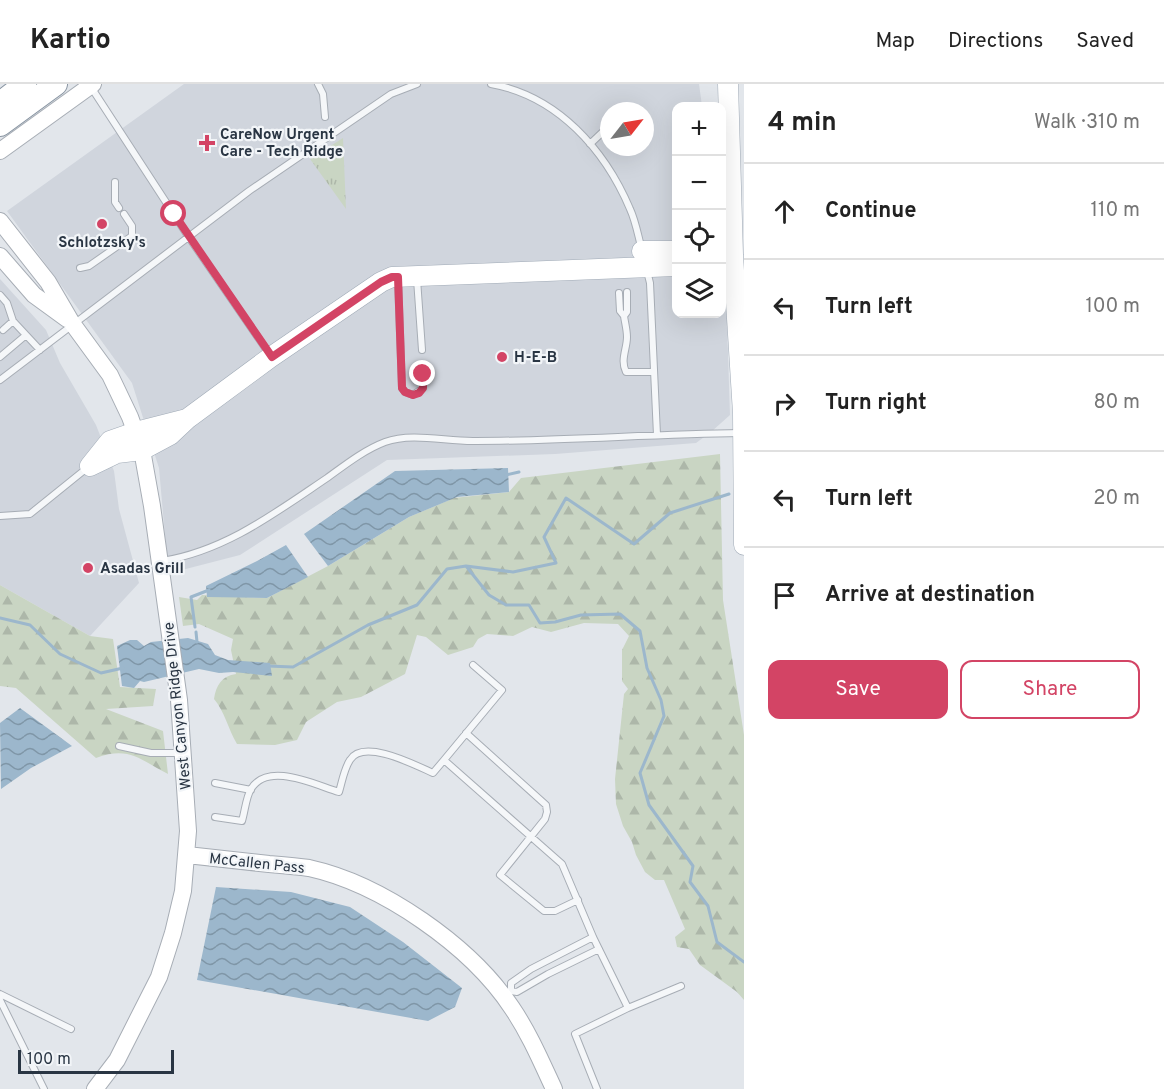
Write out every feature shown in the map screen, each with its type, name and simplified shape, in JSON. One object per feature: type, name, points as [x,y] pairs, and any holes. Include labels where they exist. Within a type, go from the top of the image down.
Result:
[{"type":"highway","points":[[0,103],[25,84]]},
{"type":"highway","points":[[0,124],[56,84]]},
{"type":"main road","points":[[728,84],[733,204],[730,259],[736,290],[744,545]]},
{"type":"main road","points":[[733,204],[738,226],[744,236]]},
{"type":"main road","points":[[726,232],[733,204]]},
{"type":"main road","points":[[90,466],[138,441],[170,435],[187,419],[272,357],[381,282],[392,277],[622,272],[644,259],[672,251]]},
{"type":"main road","points":[[644,259],[672,265]]},
{"type":"street","points":[[0,151],[92,85]]},
{"type":"street","name":"West Canyon Ridge Drive","points":[[0,221],[48,282],[72,323],[110,375],[128,410],[138,441],[161,561],[178,695],[187,804],[187,855],[183,891],[159,977],[117,1060],[95,1089]]},
{"type":"street","name":"West Canyon Ridge Drive","points":[[0,256],[34,295],[72,323]]},
{"type":"street","name":"McCallen Pass","points":[[187,855],[310,868],[360,885],[417,916],[453,943],[483,970],[512,1007],[535,1047],[554,1089]]},
{"type":"lane","points":[[318,84],[323,94],[325,117]]},
{"type":"lane","points":[[0,380],[249,190],[391,94],[417,84]]},
{"type":"lane","points":[[496,84],[532,96],[567,119],[608,164],[631,211],[650,283],[657,435]]},
{"type":"lane","points":[[92,85],[188,236],[272,357]]},
{"type":"lane","points":[[590,144],[600,135]]},
{"type":"lane","points":[[115,182],[115,202],[119,208]]},
{"type":"lane","points":[[80,268],[89,266],[132,236],[132,226],[124,214]]},
{"type":"lane","points":[[407,276],[422,350]]},
{"type":"lane","points":[[407,276],[402,388],[405,392],[413,395],[419,393],[423,388],[422,364]]},
{"type":"lane","points":[[619,292],[620,311],[624,316],[627,337],[624,368],[626,372],[654,372]]},
{"type":"lane","points":[[624,316],[627,312],[627,292]]},
{"type":"lane","points":[[0,295],[7,303],[13,321],[39,350]]},
{"type":"lane","points":[[3,330],[13,321]]},
{"type":"lane","points":[[0,357],[26,335]]},
{"type":"lane","points":[[161,561],[197,554],[232,539],[285,507],[372,447],[388,441],[410,438],[473,442],[742,433]]},
{"type":"lane","points":[[0,516],[30,514],[90,466]]},
{"type":"lane","points":[[215,816],[242,821],[251,790],[260,778],[270,775],[281,775],[339,792],[350,760],[356,754],[364,751],[375,752],[433,773],[502,690],[473,665]]},
{"type":"lane","points":[[466,733],[546,805],[545,819],[500,875],[544,911],[555,911],[578,900]]},
{"type":"lane","points":[[118,746],[151,753],[183,753]]},
{"type":"lane","points":[[444,760],[562,864],[593,937],[628,1008]]},
{"type":"lane","points":[[216,783],[251,790]]},
{"type":"lane","points":[[593,937],[531,969],[511,983],[511,991],[518,992],[599,949]]},
{"type":"lane","points":[[597,1089],[575,1034],[628,1008],[681,986]]},
{"type":"lane","points":[[0,994],[71,1029]]},
{"type":"lane","points":[[0,1000],[44,1089]]},
{"type":"shaded area","points":[[184,84],[699,84],[701,102],[672,102],[672,318],[726,318],[726,294],[730,415],[696,443],[555,454],[387,460],[240,555],[178,571],[167,558],[159,468],[132,383],[7,211]]},
{"type":"shaded area","points":[[0,279],[46,330],[60,363],[96,425],[114,471],[119,509],[139,583],[90,636],[0,585]]},
{"type":"green space","points":[[343,138],[346,209],[310,159]]},
{"type":"green space","points":[[720,454],[723,600],[744,735],[744,1000],[737,992],[700,965],[689,949],[677,947],[675,937],[685,929],[664,880],[655,880],[645,872],[623,826],[616,804],[615,779],[624,694],[628,689],[622,681],[622,650],[629,636],[618,624],[584,623],[551,632],[532,627],[513,636],[487,634],[478,639],[473,647],[448,655],[426,637],[417,635],[405,674],[361,697],[337,702],[306,722],[297,740],[275,745],[237,744],[214,699],[220,682],[236,674],[231,650],[233,639],[199,624],[183,626],[179,597],[197,600],[202,595],[267,598],[328,566],[409,517],[454,498],[509,492],[521,478]]},
{"type":"green space","points":[[0,585],[90,636],[113,639],[120,687],[156,689],[153,706],[106,709],[163,731],[168,774],[141,759],[126,754],[117,753],[96,758],[16,688],[0,686]]},
{"type":"water","points":[[508,468],[509,492],[457,497],[409,517],[328,566],[304,534],[395,471]]},
{"type":"water","points":[[286,545],[308,577],[267,598],[207,597],[206,586]]},
{"type":"water","points":[[188,638],[208,644],[215,655],[228,660],[270,663],[272,676],[219,673],[199,669],[140,681],[134,688],[122,686],[117,646],[130,640],[137,640],[144,646],[151,642]]},
{"type":"water","points":[[20,708],[72,746],[31,768],[1,789],[0,723]]},
{"type":"water","points":[[216,887],[291,892],[350,907],[403,942],[462,988],[455,1007],[428,1021],[197,980]]},
{"type":"waterway","points":[[506,475],[519,472]]},
{"type":"waterway","points":[[268,666],[293,667],[368,625],[417,605],[447,569],[466,566],[513,572],[556,563],[544,537],[566,498],[634,544],[670,513],[729,494]]},
{"type":"waterway","points":[[466,566],[489,595],[506,605],[529,605],[540,623],[555,622],[581,615],[620,614],[640,631],[647,668],[661,700],[664,716],[640,773],[649,805],[693,866],[690,882],[708,906],[717,942],[744,962]]},
{"type":"waterway","points":[[195,627],[191,597],[209,590]]},
{"type":"waterway","points":[[0,618],[30,625],[60,654],[101,673],[123,668]]},
{"type":"waterway","points":[[196,632],[197,642]]},
{"type":"place","name":"CareNow Urgent Care - Tech Ridge","points":[[207,143]]},
{"type":"place","name":"Schlotzsky's","points":[[102,224]]},
{"type":"place","name":"H-E-B","points":[[502,357]]},
{"type":"place","name":"Asadas Grill","points":[[88,568]]},
{"type":"route","points":[[174,214],[272,357],[381,282],[398,277],[402,388],[405,392],[413,395],[419,393],[423,388],[423,374]]}]
